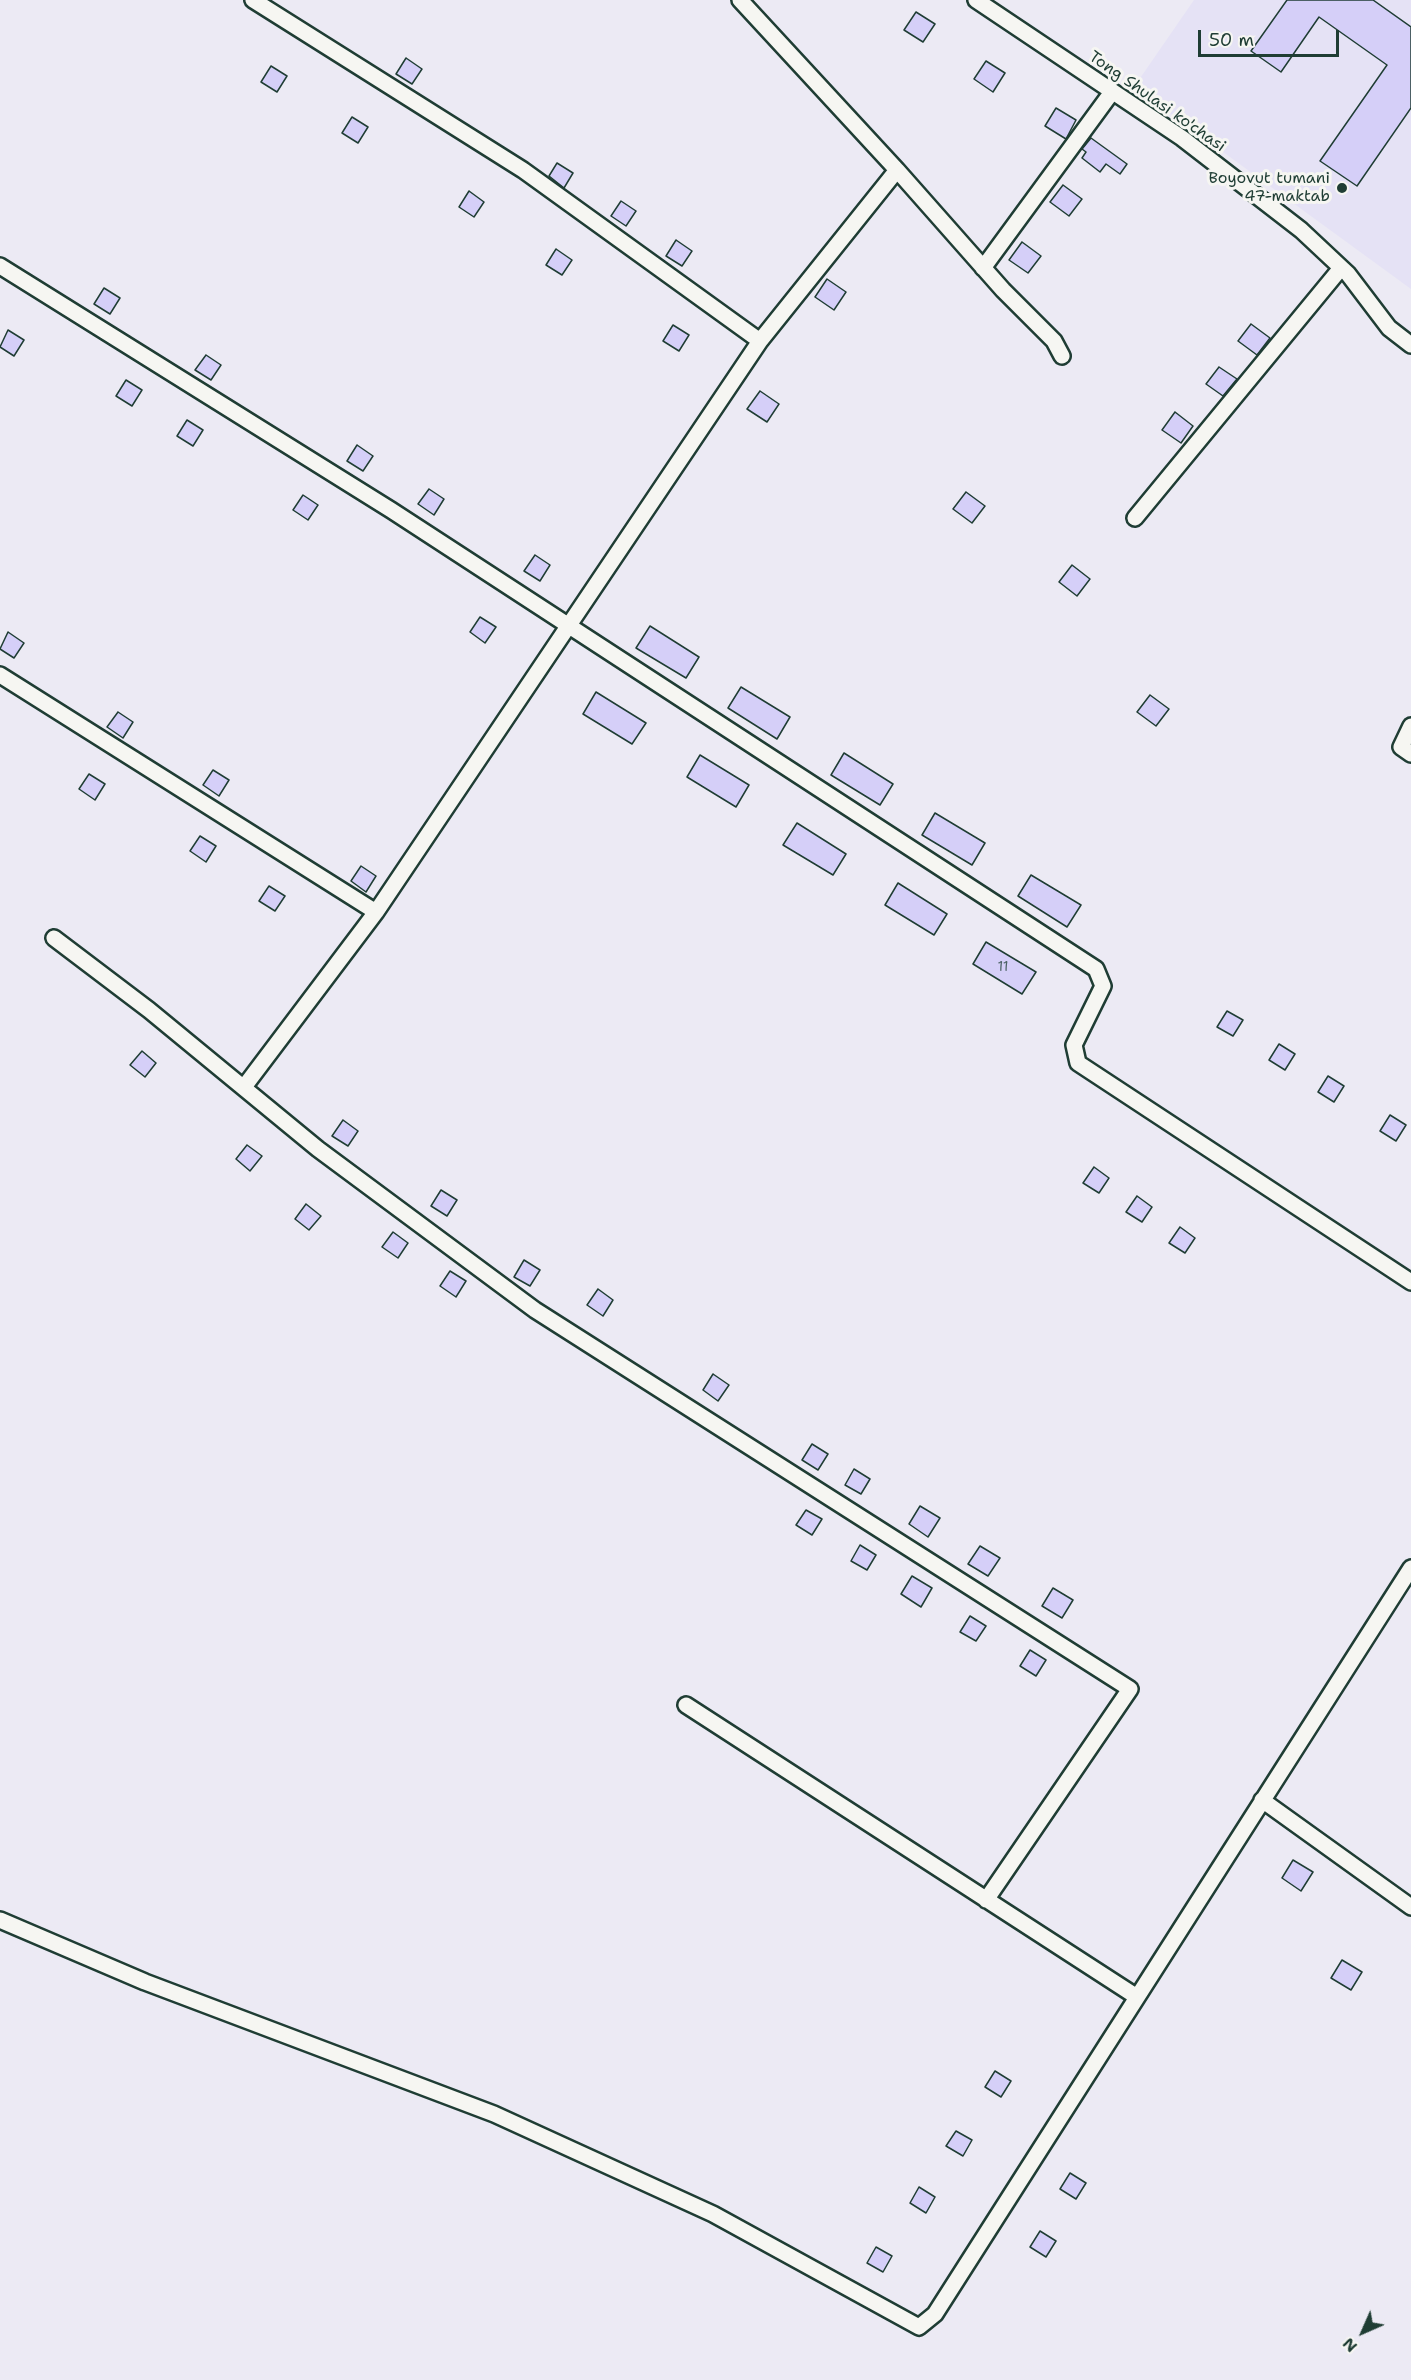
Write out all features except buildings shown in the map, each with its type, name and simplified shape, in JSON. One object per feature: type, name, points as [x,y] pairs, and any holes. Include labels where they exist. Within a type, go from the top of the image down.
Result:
[{"type":"street","points":[[254,0],[523,170],[760,341]]},
{"type":"street","points":[[740,0],[897,170],[983,268],[1054,341],[1062,356]]},
{"type":"street","name":"Tong Shulasi ko'chasi","points":[[976,0],[1182,138],[1301,230],[1341,268],[1389,328],[1411,345]]},
{"type":"street","points":[[983,268],[1112,92]]},
{"type":"street","points":[[244,1087],[376,912],[567,624],[760,341],[897,170]]},
{"type":"street","points":[[0,266],[391,510],[1096,969],[1103,986],[1074,1045],[1078,1063],[1411,1282]]},
{"type":"street","points":[[1135,518],[1341,268]]},
{"type":"street","points":[[0,675],[376,912]]},
{"type":"street","points":[[1411,726],[1401,747],[1411,754]]},
{"type":"street","points":[[54,938],[149,1010],[318,1149],[535,1310],[1130,1689],[986,1900]]},
{"type":"street","points":[[0,1920],[145,1982],[494,2114],[713,2214],[919,2327],[935,2314],[1411,1568]]},
{"type":"street","points":[[686,1705],[1137,1997]]},
{"type":"street","points":[[1262,1800],[1411,1907]]},
{"type":"shaded area","name":"Boyovut tumani 47-maktab","points":[[1194,0],[1411,0],[1411,289],[1134,87]]},
{"type":"place","name":"Boyovut tumani 47-maktab","points":[[1342,188]]}]
